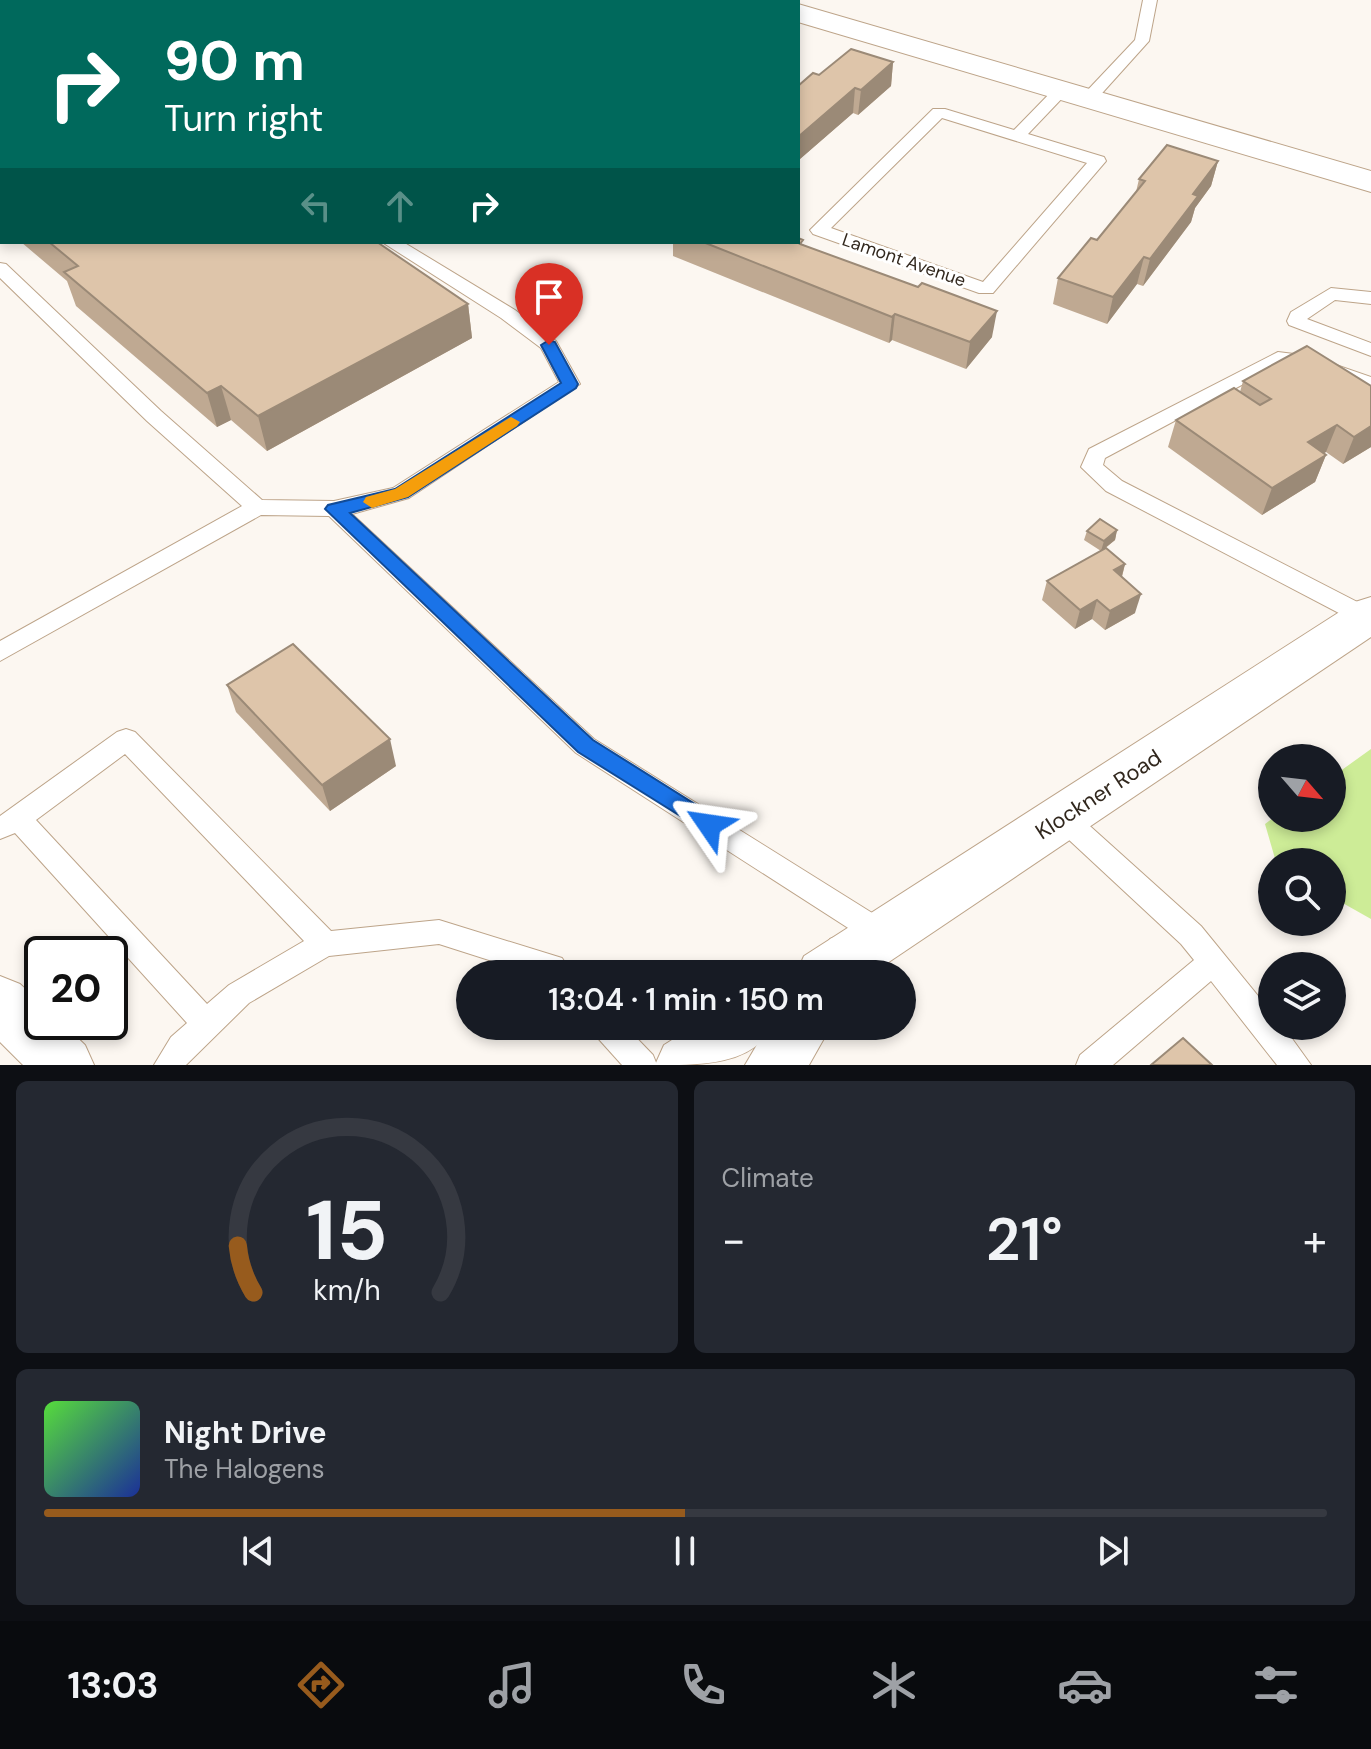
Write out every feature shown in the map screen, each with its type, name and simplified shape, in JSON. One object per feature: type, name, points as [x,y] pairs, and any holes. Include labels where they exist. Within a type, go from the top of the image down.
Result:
[{"type":"street","points":[[800,14],[1371,182]]},
{"type":"street","name":"Klockner Road","points":[[849,960],[1368,615]]},
{"type":"street","points":[[0,1003],[64,1065]]},
{"type":"street","points":[[685,1065],[723,1040]]},
{"type":"street","points":[[775,1065],[792,1040]]},
{"type":"lane","points":[[1017,136],[1075,95],[1142,41],[1150,0]]},
{"type":"lane","name":"Lamont Avenue","points":[[939,112],[1017,136],[1098,161],[986,289],[819,230],[939,112]]},
{"type":"lane","points":[[0,652],[257,507],[334,509],[401,493],[570,384],[549,345],[508,314],[394,244]]},
{"type":"lane","points":[[0,268],[154,416],[257,507]]},
{"type":"lane","points":[[1371,298],[1331,294],[1298,316],[1296,321],[1371,350]]},
{"type":"lane","points":[[1368,615],[1114,486],[1092,467],[1096,454],[1278,358],[1303,360],[1371,384]]},
{"type":"lane","points":[[334,509],[585,746],[849,960]]},
{"type":"lane","points":[[206,1023],[9,824],[126,739],[325,944]]},
{"type":"lane","points":[[1062,817],[1191,935],[1296,1065]]},
{"type":"lane","points":[[169,1065],[181,1047],[239,994],[325,944],[439,932],[529,960]]},
{"type":"lane","points":[[1091,1065],[1213,962]]},
{"type":"lane","points":[[619,1040],[642,1065]]},
{"type":"green space","points":[[1371,749],[1371,919],[1346,905],[1346,848],[1272,848],[1267,832],[1346,832],[1346,767]]},
{"type":"building","points":[[851,49],[893,62],[861,90],[855,88],[800,135],[800,84],[813,73],[819,75]]},
{"type":"building","points":[[1167,145],[1218,161],[1193,194],[1198,196],[1150,259],[1144,257],[1113,297],[1058,278],[1091,238],[1097,240],[1145,181],[1139,179]]},
{"type":"building","points":[[51,244],[380,244],[468,304],[258,416],[221,386],[207,393],[64,272],[78,266]]},
{"type":"building","points":[[708,244],[800,244],[918,287],[922,283],[997,311],[970,342],[895,314],[892,317]]},
{"type":"building","points":[[1307,346],[1371,386],[1371,426],[1354,437],[1337,425],[1308,442],[1326,455],[1272,488],[1176,420],[1234,388],[1260,405],[1271,399],[1243,381]]},
{"type":"building","points":[[1100,519],[1117,530],[1104,541],[1087,531]]},
{"type":"building","points":[[1106,548],[1125,564],[1114,570],[1141,594],[1110,611],[1097,600],[1080,610],[1047,581]]},
{"type":"building","points":[[293,644],[390,739],[322,785],[227,685]]},
{"type":"building","points":[[1183,1038],[1212,1065],[1151,1065]]},
{"type":"slow traffic","points":[[372,502],[401,493],[511,422]]},
{"type":"route","points":[[549,345],[570,384],[401,493],[334,509],[585,746],[709,825]]}]
